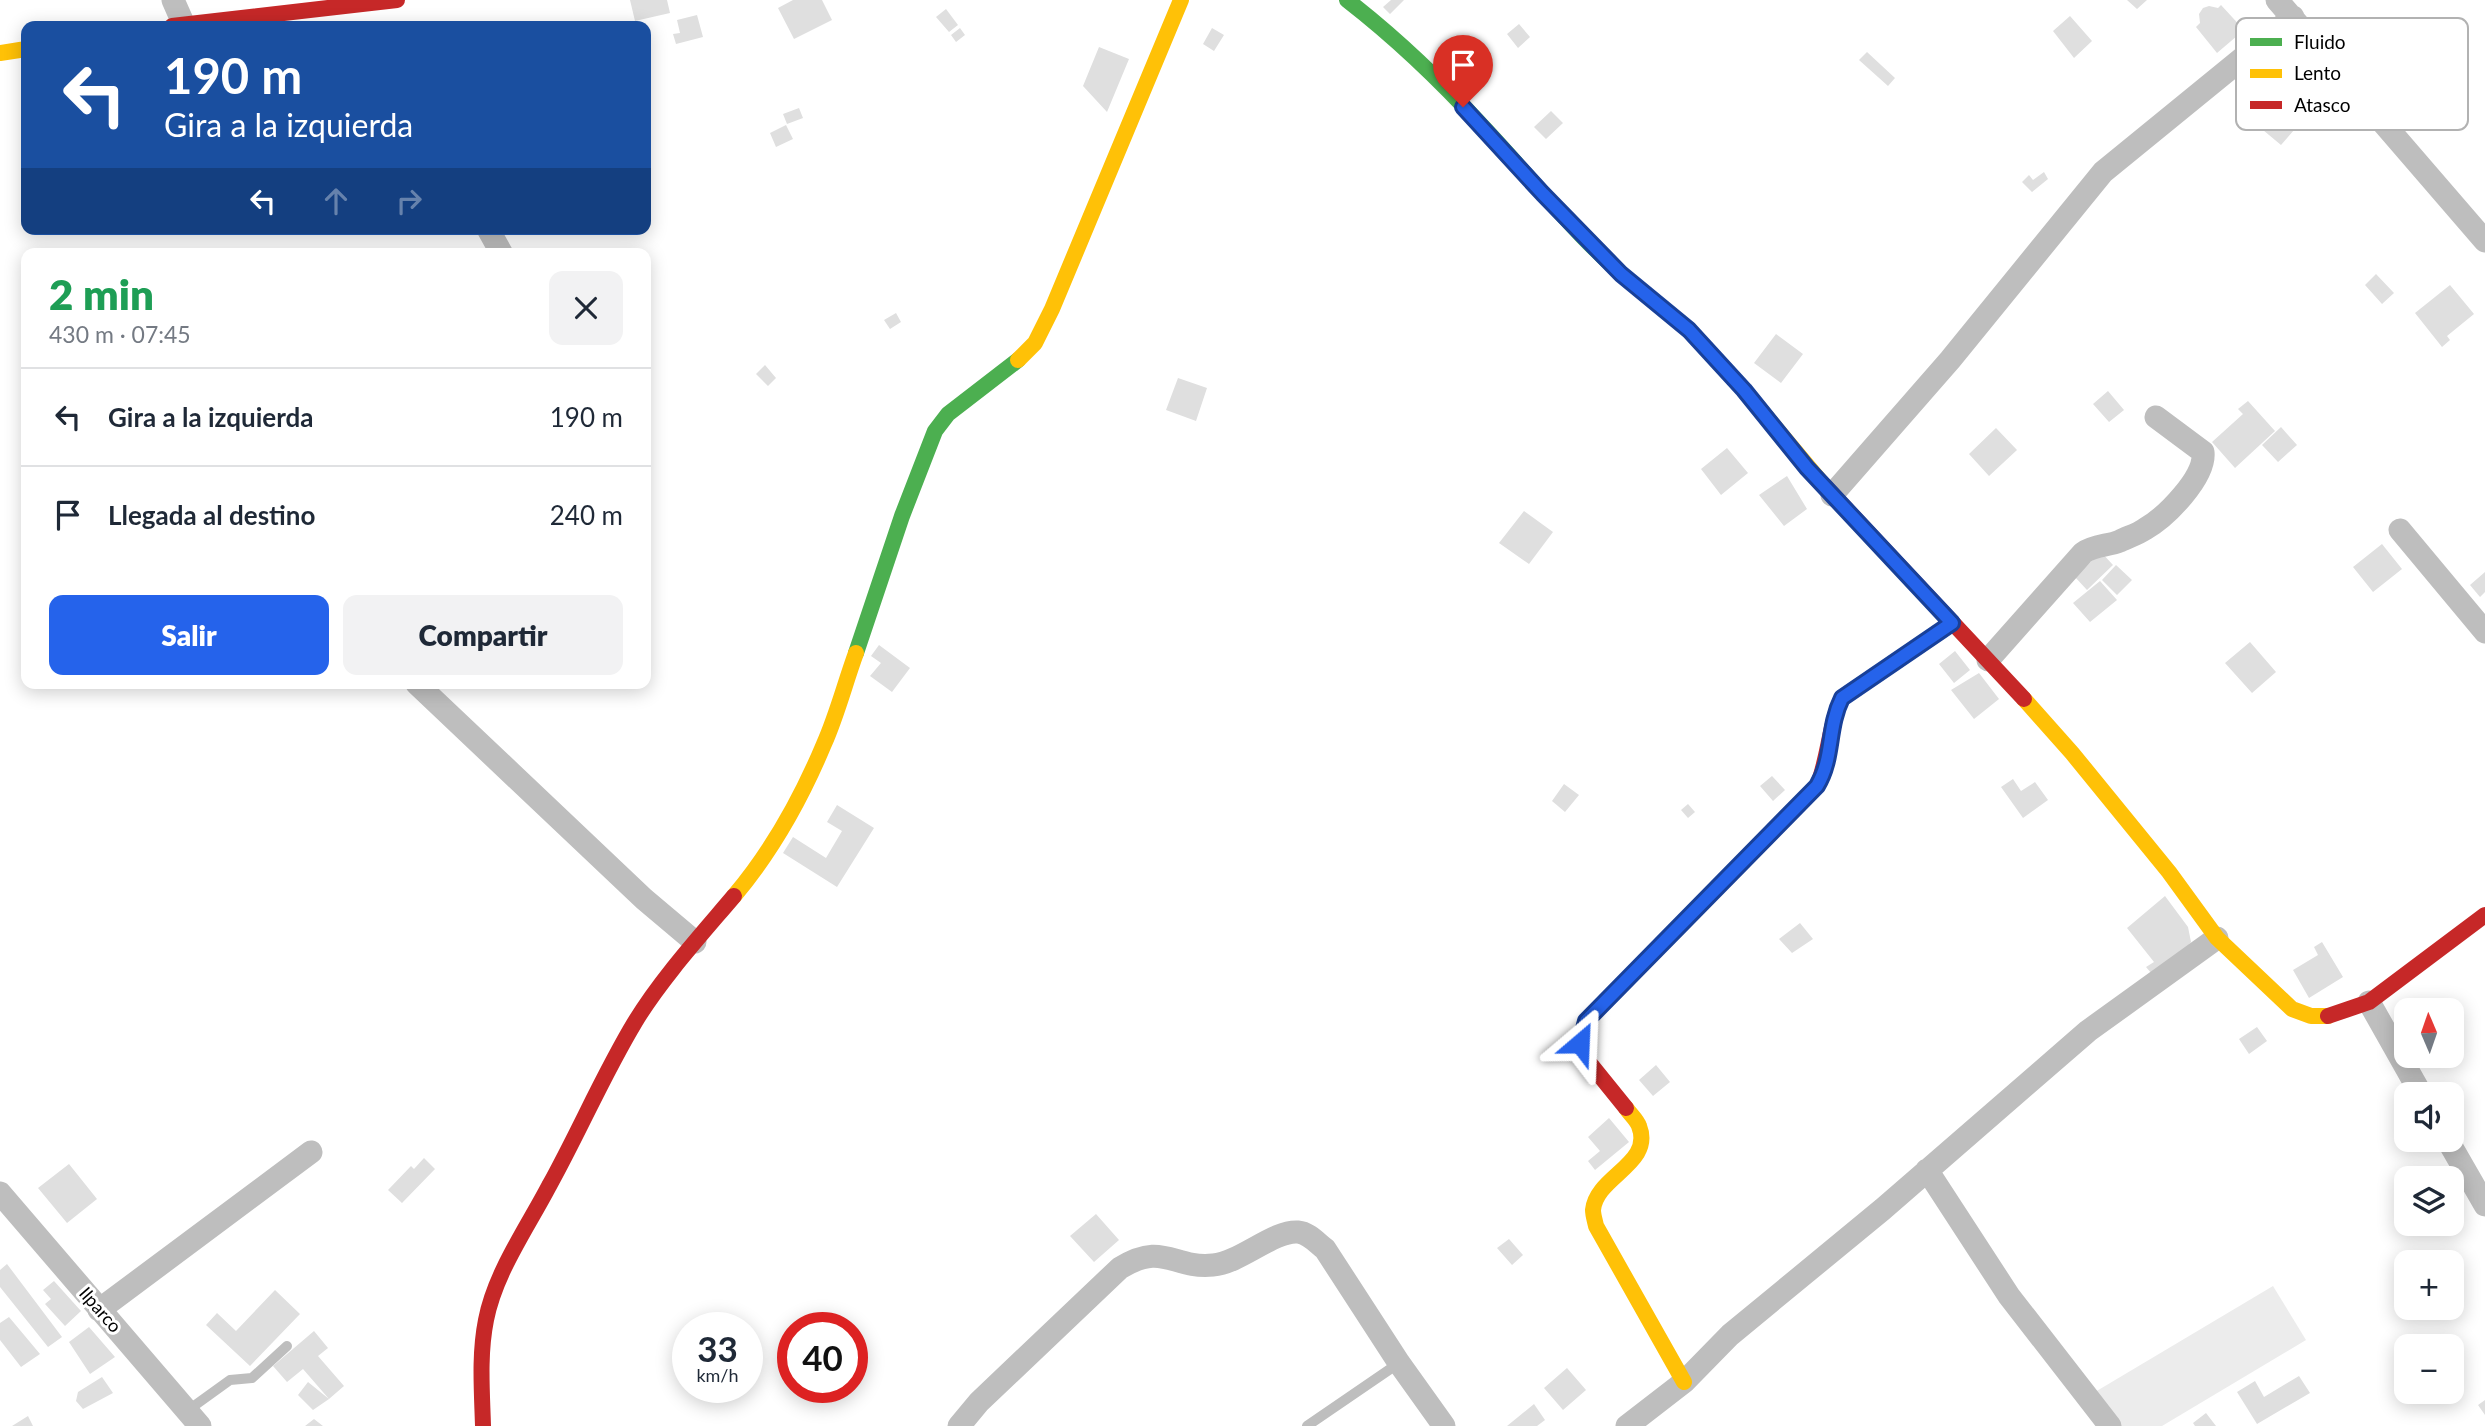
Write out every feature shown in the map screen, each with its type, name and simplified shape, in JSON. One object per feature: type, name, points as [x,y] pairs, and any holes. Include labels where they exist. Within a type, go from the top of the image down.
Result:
[{"type":"street","points":[[173,0],[177,21]]},
{"type":"street","points":[[213,21],[397,0]]},
{"type":"street","points":[[483,1426],[481,1362],[486,1319],[498,1282],[569,1150],[604,1075],[637,1019],[695,942],[756,870],[793,810],[820,754],[902,516],[935,431],[948,414],[1011,367],[1035,343],[1181,0]]},
{"type":"street","points":[[1347,0],[1388,32],[1621,274],[1689,330],[1744,390],[1807,468],[2072,753],[2169,872],[2217,938],[2292,1009],[2311,1016],[2332,1016],[2369,1002],[2485,915]]},
{"type":"street","points":[[2277,0],[2294,17]]},
{"type":"street","points":[[0,53],[21,50]]},
{"type":"street","points":[[1832,495],[1950,360],[2103,172],[2236,64]]},
{"type":"street","points":[[2390,130],[2485,242]]},
{"type":"street","points":[[1988,660],[2083,553],[2090,548],[2116,543],[2146,529],[2171,508],[2197,478],[2203,452],[2155,417]]},
{"type":"street","points":[[2400,530],[2485,632]]},
{"type":"street","points":[[1684,1382],[1596,1226],[1593,1209],[1601,1194],[1641,1149],[1643,1136],[1639,1125],[1588,1061],[1580,1043],[1586,1021],[1817,786],[1824,774],[1834,714],[1842,698],[1952,623]]},
{"type":"street","points":[[422,689],[644,899],[695,942]]},
{"type":"street","points":[[1627,1426],[1684,1382],[1730,1335],[2088,1031],[2217,938]]},
{"type":"street","points":[[2369,1002],[2414,1082]]},
{"type":"street","points":[[99,1310],[311,1152]]},
{"type":"street","points":[[2454,1152],[2485,1205]]},
{"type":"street","points":[[1927,1170],[2010,1296],[2110,1426]]},
{"type":"street","name":"Ilparco","points":[[0,1193],[194,1419]]},
{"type":"street","points":[[959,1426],[979,1402],[1120,1268],[1136,1258],[1165,1256],[1213,1266],[1228,1262],[1284,1235],[1298,1232],[1311,1237],[1325,1250],[1444,1426]]},
{"type":"lane","points":[[194,1419],[230,1380],[252,1378],[287,1346]]},
{"type":"lane","points":[[1307,1426],[1399,1363]]},
{"type":"shaded area","points":[[2273,1286],[2306,1340],[2162,1426],[2116,1426],[2095,1392]]},
{"type":"building","points":[[630,0],[667,0],[670,13],[635,21]]},
{"type":"building","points":[[793,0],[822,0],[832,20],[794,39],[778,8]]},
{"type":"building","points":[[1391,0],[1404,0],[1390,14],[1383,7]]},
{"type":"building","points":[[2127,0],[2147,0],[2137,9]]},
{"type":"building","points":[[2221,5],[2236,21],[2236,37],[2217,53],[2196,27],[2200,23],[2199,14],[2203,8],[2218,8]]},
{"type":"building","points":[[946,9],[958,25],[949,32],[936,17]]},
{"type":"building","points":[[697,15],[703,37],[676,44],[673,34],[680,33],[677,20]]},
{"type":"building","points":[[2070,16],[2092,41],[2074,58],[2053,31]]},
{"type":"building","points":[[1519,24],[1530,37],[1518,48],[1507,34]]},
{"type":"building","points":[[960,28],[965,35],[956,42],[951,35]]},
{"type":"building","points":[[1212,28],[1224,35],[1214,51],[1203,44]]},
{"type":"building","points":[[1099,47],[1129,59],[1107,112],[1083,86]]},
{"type":"building","points":[[1867,52],[1895,78],[1888,86],[1859,60]]},
{"type":"building","points":[[799,108],[803,118],[787,124],[783,114]]},
{"type":"building","points":[[1551,111],[1563,123],[1546,139],[1534,127]]},
{"type":"building","points":[[786,125],[793,139],[776,147],[770,133]]},
{"type":"building","points":[[2263,130],[2294,130],[2281,145]]},
{"type":"building","points":[[2044,172],[2048,179],[2032,192],[2022,182],[2029,175],[2033,180]]},
{"type":"building","points":[[2376,274],[2394,293],[2382,304],[2365,285]]},
{"type":"building","points":[[2450,285],[2474,314],[2447,336],[2450,340],[2442,347],[2415,313]]},
{"type":"building","points":[[896,313],[901,322],[890,329],[884,320]]},
{"type":"building","points":[[1776,334],[1803,354],[1781,383],[1754,363]]},
{"type":"building","points":[[765,365],[776,378],[768,386],[756,374]]},
{"type":"building","points":[[1178,378],[1207,388],[1196,421],[1166,410]]},
{"type":"building","points":[[2108,391],[2124,410],[2109,422],[2093,404]]},
{"type":"building","points":[[2248,401],[2275,431],[2235,468],[2212,442],[2243,414],[2238,409]]},
{"type":"building","points":[[2281,427],[2297,445],[2278,462],[2262,445]]},
{"type":"building","points":[[1996,428],[2017,450],[1989,476],[1969,454]]},
{"type":"building","points":[[1727,448],[1748,473],[1721,495],[1701,469]]},
{"type":"building","points":[[1787,476],[1807,509],[1784,526],[1759,495]]},
{"type":"building","points":[[1524,511],[1553,532],[1529,564],[1499,543]]},
{"type":"building","points":[[2382,544],[2402,569],[2373,592],[2353,567]]},
{"type":"building","points":[[2101,552],[2113,565],[2087,590],[2075,577]]},
{"type":"building","points":[[2116,565],[2132,580],[2117,595],[2102,580]]},
{"type":"building","points":[[2485,572],[2485,592],[2480,597],[2470,585]]},
{"type":"building","points":[[2100,581],[2117,600],[2090,622],[2073,603]]},
{"type":"building","points":[[2250,642],[2276,672],[2252,693],[2225,663]]},
{"type":"building","points":[[879,645],[910,668],[892,692],[870,676],[881,663],[871,656]]},
{"type":"building","points":[[1955,651],[1970,670],[1954,683],[1939,664]]},
{"type":"building","points":[[1979,673],[1999,699],[1974,719],[1951,690]]},
{"type":"building","points":[[1772,776],[1785,790],[1773,801],[1760,786]]},
{"type":"building","points":[[2013,779],[2021,791],[2035,782],[2048,800],[2023,818],[2001,787]]},
{"type":"building","points":[[1564,784],[1579,795],[1565,812],[1552,801]]},
{"type":"building","points":[[1688,804],[1695,812],[1688,818],[1681,810]]},
{"type":"building","points":[[837,805],[874,828],[837,887],[783,853],[793,837],[826,858],[842,831],[827,822]]},
{"type":"building","points":[[2165,896],[2188,927],[2191,942],[2152,974],[2146,967],[2154,962],[2127,928]]},
{"type":"building","points":[[1800,923],[1813,939],[1792,953],[1779,939]]},
{"type":"building","points":[[2322,942],[2343,977],[2309,998],[2293,970],[2318,955],[2314,947]]},
{"type":"building","points":[[2257,1027],[2267,1041],[2249,1054],[2239,1039]]},
{"type":"building","points":[[1656,1065],[1670,1082],[1653,1096],[1639,1080]]},
{"type":"building","points":[[1609,1118],[1629,1142],[1595,1170],[1588,1161],[1600,1151],[1588,1137]]},
{"type":"building","points":[[424,1158],[435,1169],[402,1203],[388,1190],[411,1166],[414,1169]]},
{"type":"building","points":[[69,1164],[97,1199],[67,1223],[38,1188]]},
{"type":"building","points":[[1096,1214],[1119,1240],[1094,1262],[1070,1236]]},
{"type":"building","points":[[1509,1239],[1523,1255],[1512,1265],[1497,1248]]},
{"type":"building","points":[[7,1264],[62,1337],[48,1347],[0,1287],[0,1270]]},
{"type":"building","points":[[54,1281],[81,1311],[65,1326],[45,1304],[51,1299],[43,1290]]},
{"type":"building","points":[[275,1290],[300,1314],[250,1366],[206,1325],[217,1313],[236,1331]]},
{"type":"building","points":[[9,1317],[40,1354],[21,1367],[0,1340],[0,1323]]},
{"type":"building","points":[[89,1327],[115,1357],[90,1374],[69,1342]]},
{"type":"building","points":[[314,1331],[328,1348],[318,1356],[344,1386],[329,1399],[303,1369],[287,1382],[273,1366]]},
{"type":"building","points":[[1567,1368],[1586,1390],[1563,1410],[1544,1388]]},
{"type":"building","points":[[2299,1376],[2310,1393],[2257,1424],[2237,1392],[2255,1381],[2264,1397]]},
{"type":"building","points":[[102,1377],[113,1393],[83,1409],[76,1401],[78,1392]]},
{"type":"building","points":[[308,1382],[329,1399],[313,1410],[298,1395]]},
{"type":"building","points":[[2485,1400],[2485,1415],[2478,1405]]},
{"type":"building","points":[[1534,1404],[1545,1420],[1537,1426],[1507,1426]]},
{"type":"building","points":[[2206,1413],[2216,1426],[2195,1426],[2193,1423]]},
{"type":"building","points":[[28,1416],[33,1426],[12,1426]]},
{"type":"building","points":[[314,1419],[323,1426],[305,1426]]},
{"type":"traffic: fast","points":[[1347,0],[1383,29],[1434,77],[1596,251],[1638,288]]},
{"type":"traffic: fast","points":[[856,653],[902,516],[935,431],[948,414],[1018,360]]},
{"type":"traffic: fast","points":[[1862,684],[1952,623]]},
{"type":"traffic: slow","points":[[1018,360],[1035,343],[1052,309],[1181,0]]},
{"type":"traffic: slow","points":[[0,53],[21,50]]},
{"type":"traffic: slow","points":[[1638,288],[1689,330],[1744,390],[1821,482]]},
{"type":"traffic: slow","points":[[734,896],[773,843],[806,785],[829,733],[856,653]]},
{"type":"traffic: slow","points":[[2024,699],[2169,872],[2217,938],[2292,1009],[2311,1016],[2328,1016]]},
{"type":"traffic: slow","points":[[1626,1108],[1639,1126],[1639,1150],[1596,1198],[1593,1210],[1596,1226],[1684,1382]]},
{"type":"traffic: jam","points":[[215,21],[397,0]]},
{"type":"traffic: jam","points":[[1821,482],[2024,699]]},
{"type":"traffic: jam","points":[[1626,1108],[1588,1061],[1580,1043],[1586,1021],[1817,786],[1840,703],[1846,695],[1862,684]]},
{"type":"traffic: jam","points":[[483,1426],[482,1346],[490,1302],[504,1268],[635,1022],[669,974],[734,896]]},
{"type":"traffic: jam","points":[[2328,1016],[2369,1002],[2485,915]]},
{"type":"route","points":[[1463,107],[1621,274],[1689,330],[1744,390],[1807,468],[1952,623],[1842,698],[1834,714],[1824,774],[1817,786],[1586,1021],[1580,1043]]}]
